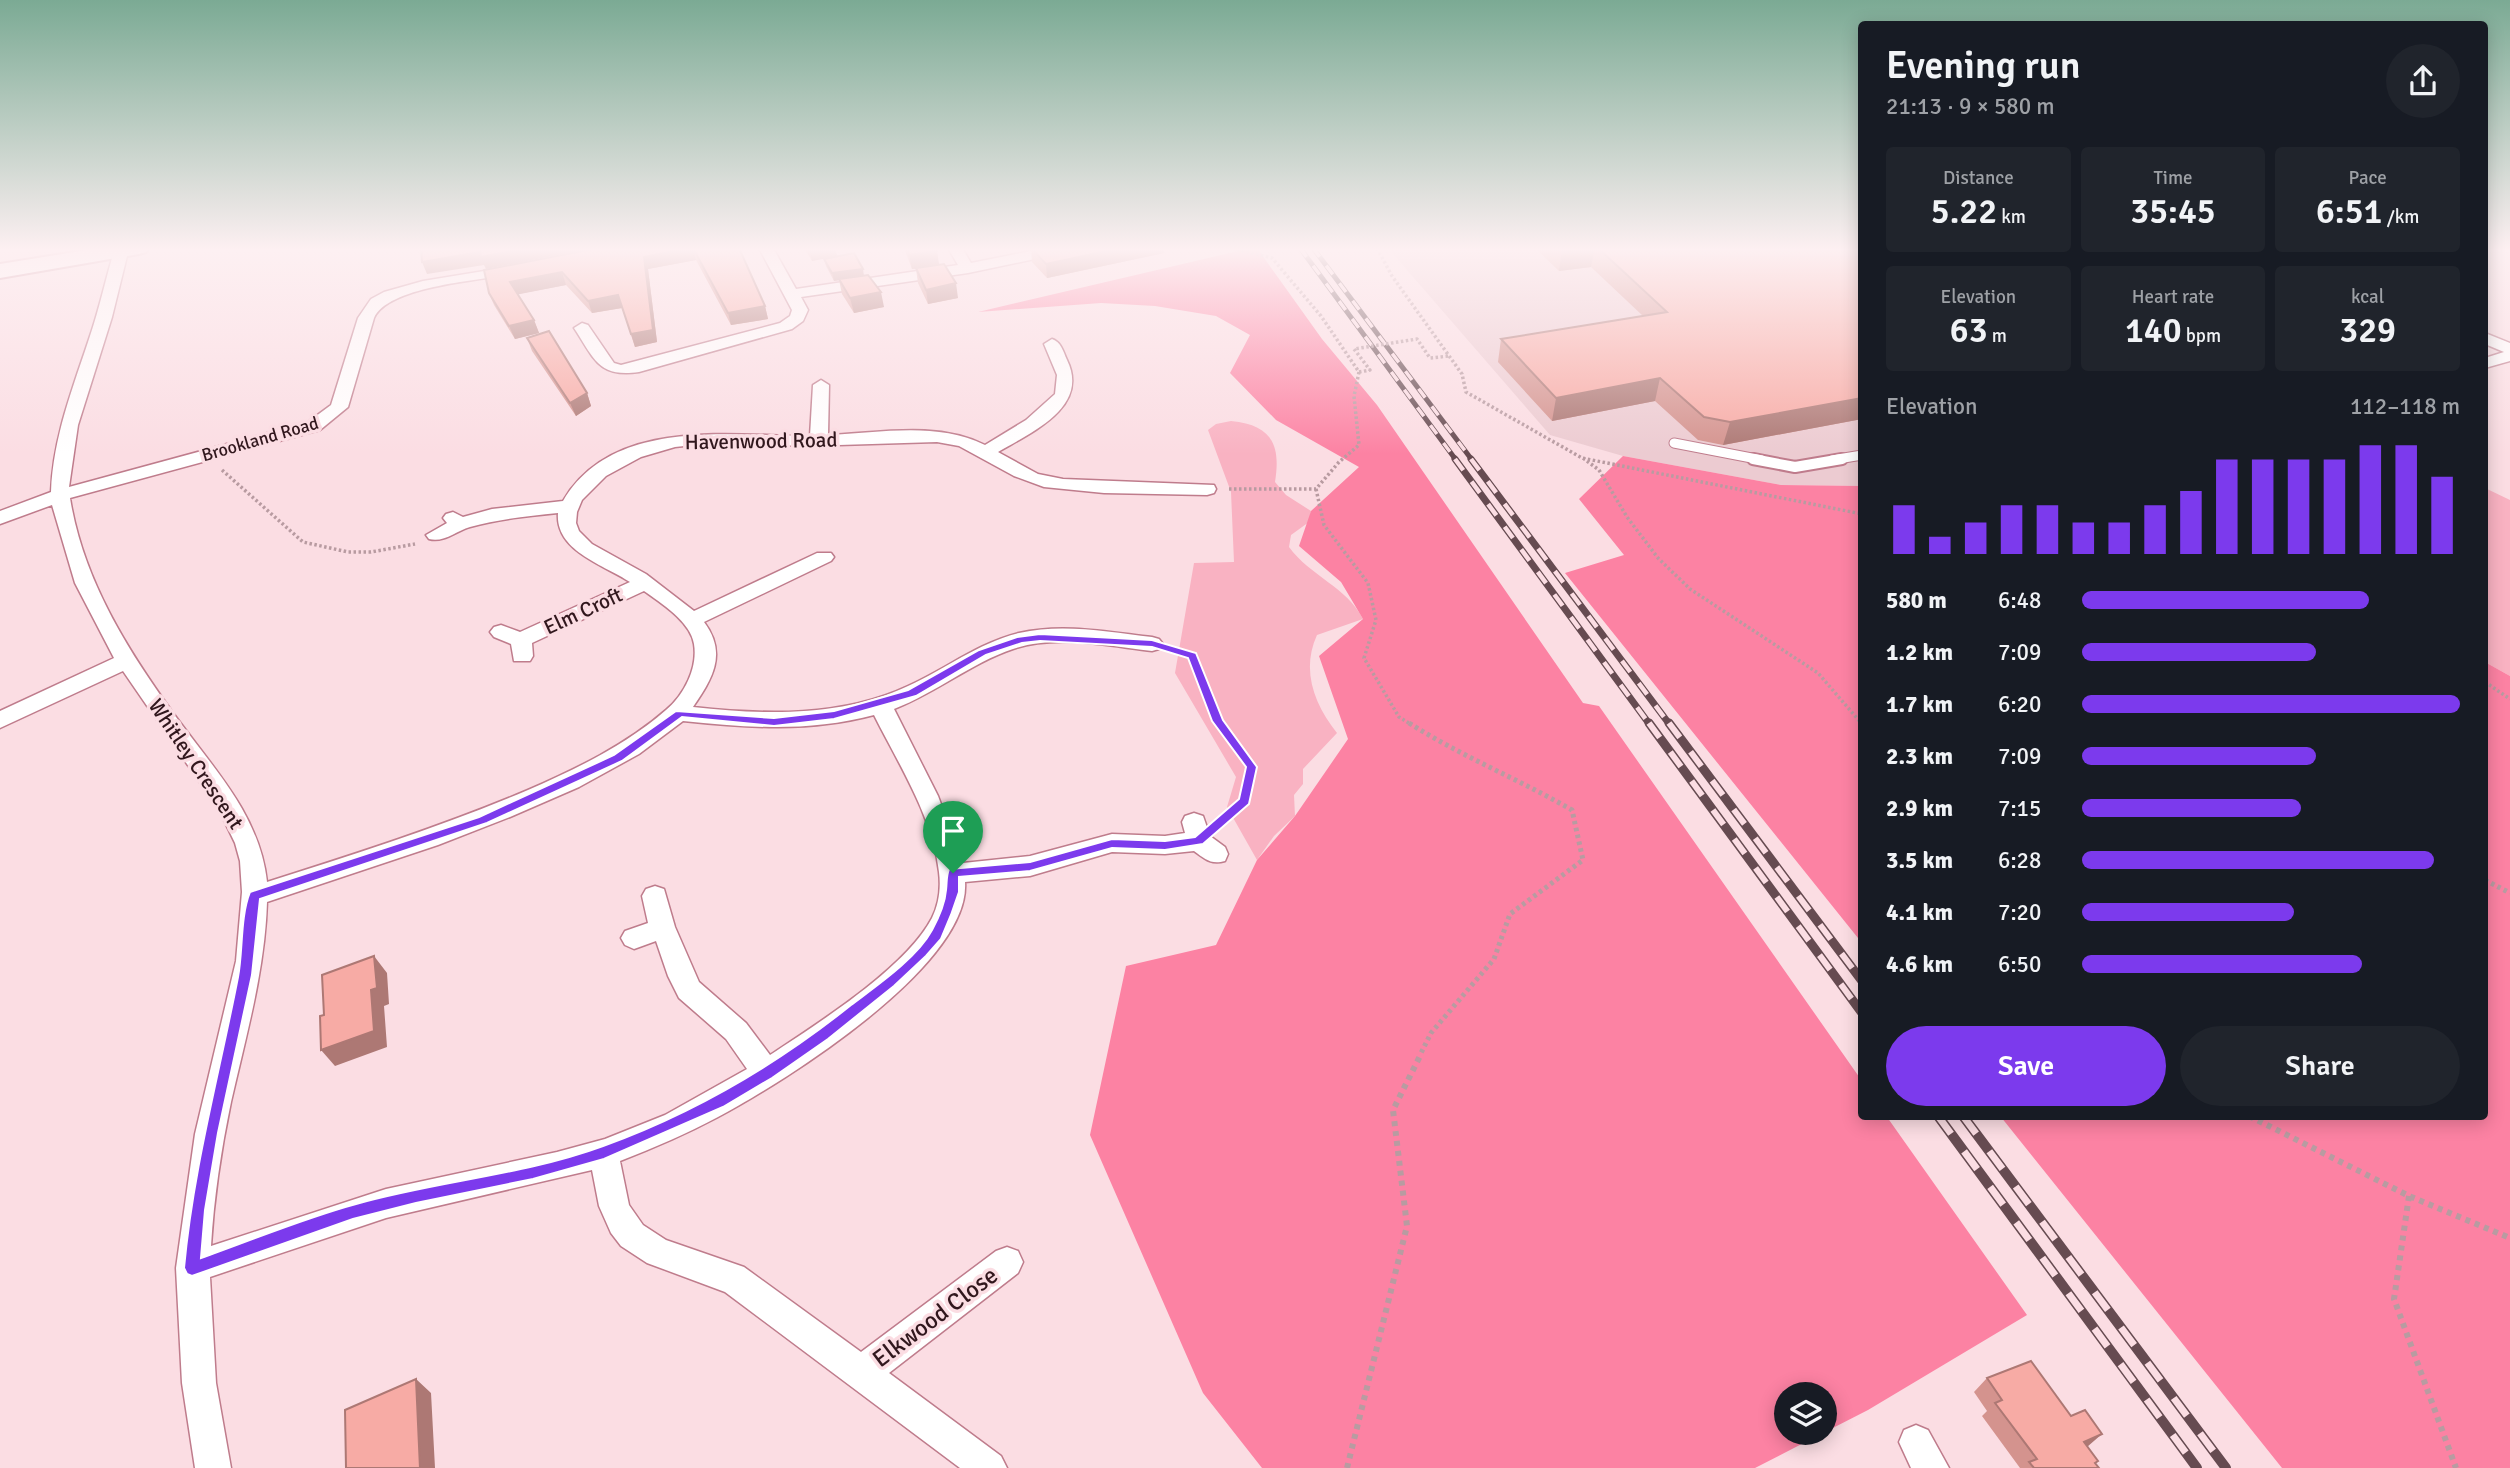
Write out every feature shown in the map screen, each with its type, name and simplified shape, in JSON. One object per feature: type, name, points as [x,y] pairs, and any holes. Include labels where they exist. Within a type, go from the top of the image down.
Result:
[{"type":"street","name":"Whitley Crescent","points":[[105,317],[71,422],[62,460],[60,495],[72,551],[95,609],[126,662],[233,815],[252,860],[254,896],[245,975],[199,1197],[192,1268],[194,1349],[213,1468]]},
{"type":"street","name":"Brookland Road","points":[[0,518],[60,495],[314,426],[332,415],[339,407],[368,317]]},
{"type":"street","points":[[582,328],[608,366],[620,370],[786,326],[798,317]]},
{"type":"street","points":[[2488,340],[2509,350]]},
{"type":"street","points":[[2488,361],[2509,350]]},
{"type":"street","points":[[984,453],[1055,408],[1065,393],[1066,383],[1055,351],[1076,354]]},
{"type":"street","points":[[819,441],[821,385]]},
{"type":"street","name":"Havenwood Road","points":[[569,506],[582,487],[603,470],[631,456],[663,446],[713,438],[819,441],[928,435],[959,440],[1016,472],[1044,481],[1166,480],[1207,489]]},
{"type":"street","points":[[254,896],[483,820],[618,758],[680,713],[701,679],[705,641],[692,620],[645,583],[585,549],[575,540],[567,520],[569,506],[456,521],[436,535]]},
{"type":"street","points":[[692,620],[824,557]]},
{"type":"street","name":"Elm Croft","points":[[501,632],[521,648],[645,583]]},
{"type":"street","points":[[680,713],[774,722],[834,715],[912,693],[982,653],[1021,640],[1116,630],[1152,644]]},
{"type":"street","points":[[0,720],[126,662]]},
{"type":"street","points":[[192,1268],[353,1212],[416,1195],[533,1172],[604,1152],[718,1102],[767,1074],[824,1035],[890,982],[936,935],[953,892],[953,873],[947,846],[880,704]]},
{"type":"street","points":[[953,873],[1030,866],[1112,843],[1165,845],[1203,839]]},
{"type":"street","points":[[655,896],[662,929],[689,990],[736,1031],[767,1074]]},
{"type":"street","points":[[634,938],[662,929]]},
{"type":"street","name":"Elkwood Close","points":[[604,1152],[613,1205],[623,1226],[638,1243],[669,1258],[723,1273],[751,1290],[989,1468]]},
{"type":"street","name":"Elkwood Close","points":[[863,1372],[1007,1262]]},
{"type":"lane","points":[[1674,443],[1795,467],[1858,456]]},
{"type":"path","points":[[1207,489],[1316,489],[1339,462],[1359,445],[1354,396],[1359,372],[1321,317]]},
{"type":"path","points":[[1421,317],[1462,374],[1466,392],[1599,470],[1627,517],[1658,558],[1690,589],[1818,673],[1858,719]]},
{"type":"path","points":[[1359,372],[1370,370],[1354,349],[1417,339],[1430,358],[1449,356]]},
{"type":"path","points":[[206,455],[303,542],[348,552],[371,552],[420,542],[436,535]]},
{"type":"path","points":[[1582,458],[1858,513]]},
{"type":"path","points":[[1316,489],[1324,525],[1368,583],[1376,621],[1364,658],[1399,717],[1449,748],[1516,778],[1572,810],[1583,860],[1510,914],[1494,959],[1431,1033],[1393,1110],[1407,1226],[1347,1468]]},
{"type":"path","points":[[1152,644],[1192,656],[1217,721],[1252,767],[1244,801],[1203,839]]},
{"type":"path","points":[[2488,684],[2510,699]]},
{"type":"path","points":[[2488,882],[2510,894]]},
{"type":"path","points":[[2257,1120],[2409,1196],[2510,1238]]},
{"type":"path","points":[[2409,1196],[2394,1299],[2456,1468]]},
{"type":"shaded area","points":[[1217,317],[1306,317],[1377,405],[1583,703],[1599,706],[1858,1075],[1858,1120],[1889,1120],[2027,1315],[1837,1426],[1837,1382],[1774,1382],[1774,1445],[1800,1445],[1755,1468],[1262,1468],[1203,1393],[1090,1135],[1126,966],[1216,945],[1257,860],[1295,816],[1348,739],[1319,656],[1363,619],[1341,582],[1299,546],[1311,511],[1359,467],[1276,420],[1230,373],[1250,335]]},
{"type":"shaded area","points":[[1447,317],[1858,317],[1858,486],[1781,485],[1623,456],[1550,435]]},
{"type":"shaded area","points":[[1231,421],[1256,427],[1271,439],[1276,457],[1275,482],[1286,495],[1311,511],[1309,522],[1291,535],[1289,547],[1307,566],[1348,598],[1363,619],[1317,635],[1310,661],[1312,686],[1322,710],[1337,733],[1303,769],[1303,784],[1294,795],[1295,816],[1274,836],[1257,860],[1227,807],[1236,777],[1175,673],[1194,563],[1234,562],[1231,492],[1208,430],[1216,424]]},
{"type":"shaded area","points":[[1623,456],[1781,485],[1858,486],[1858,938],[1565,573],[1624,555],[1579,499]]},
{"type":"shaded area","points":[[2488,489],[2510,500],[2510,676],[2488,664]]},
{"type":"shaded area","points":[[2488,664],[2510,676],[2510,1468],[2282,1468],[2003,1120],[2488,1120]]},
{"type":"building","points":[[503,317],[532,317],[534,320],[509,326]]},
{"type":"building","points":[[625,317],[651,317],[653,330],[631,334]]},
{"type":"building","points":[[1639,317],[1858,317],[1858,399],[1730,422],[1704,417],[1660,378],[1556,398],[1501,339]]},
{"type":"building","points":[[549,331],[587,393],[570,403],[527,338]]},
{"type":"building","points":[[374,956],[377,988],[371,990],[374,1031],[321,1050],[320,1016],[324,1015],[322,975]]},
{"type":"building","points":[[2031,1361],[2071,1416],[2085,1410],[2102,1434],[2084,1442],[2098,1461],[2095,1463],[2099,1468],[2034,1468],[2029,1462],[2037,1459],[1995,1403],[2002,1400],[1987,1378]]},
{"type":"building","points":[[416,1379],[420,1468],[346,1468],[345,1410]]},
{"type":"railway","points":[[1350,317],[1456,460]]},
{"type":"railway","points":[[1364,317],[1472,460]]},
{"type":"railway","points":[[1455,459],[1650,725]]},
{"type":"railway","points":[[1471,459],[1670,725]]},
{"type":"railway","points":[[1649,723],[1858,1008]]},
{"type":"railway","points":[[1669,723],[1858,976]]},
{"type":"railway","points":[[1941,1120],[2197,1468]]},
{"type":"railway","points":[[1966,1120],[2226,1468]]},
{"type":"route","points":[[1040,637],[1152,644],[1192,656],[1217,721],[1252,767],[1244,801],[1199,841],[1165,845],[1112,843],[1030,866],[953,873],[953,892],[945,915],[936,935],[921,953],[890,982],[824,1035],[767,1074],[718,1102],[604,1152],[533,1172],[416,1195],[353,1212],[192,1268],[197,1210],[245,975],[254,896],[483,820],[618,758],[680,713],[774,722],[834,715],[912,693],[982,653],[1001,645],[1040,637]]}]
